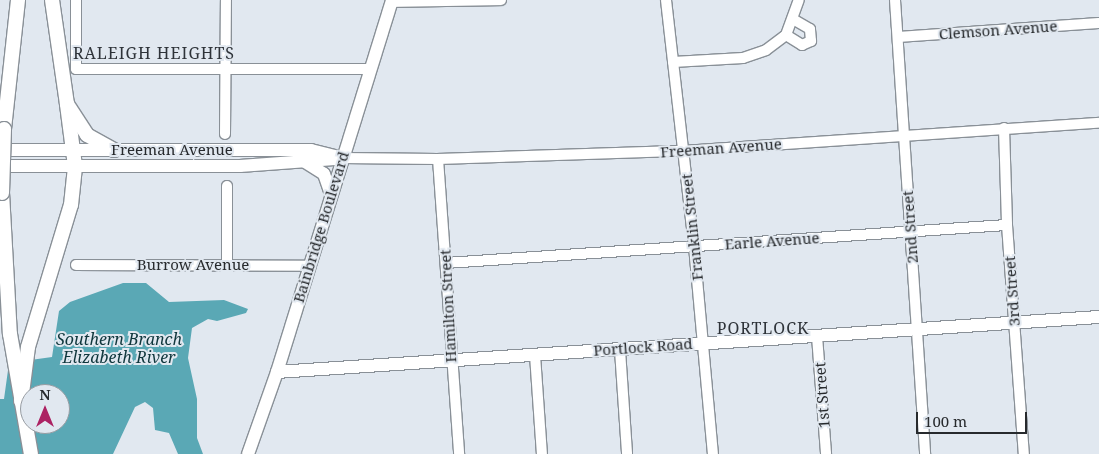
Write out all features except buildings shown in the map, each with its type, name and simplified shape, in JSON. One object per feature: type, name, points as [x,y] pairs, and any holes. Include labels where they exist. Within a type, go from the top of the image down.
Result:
[{"type":"highway","points":[[18,0],[4,129],[2,193],[3,256],[13,351],[20,395]]},
{"type":"highway","points":[[23,384],[28,348],[66,223],[74,166],[52,0]]},
{"type":"highway","points":[[67,104],[87,135],[114,150]]},
{"type":"highway","points":[[27,434],[31,454]]},
{"type":"main road","name":"Bainbridge Boulevard","points":[[248,454],[277,372],[392,1]]},
{"type":"main road","name":"Freeman Avenue","points":[[0,150],[311,150],[342,158]]},
{"type":"main road","name":"Freeman Avenue","points":[[0,166],[305,162],[342,158]]},
{"type":"main road","points":[[305,162],[324,174],[331,194]]},
{"type":"main road","name":"Portlock Road","points":[[277,372],[620,350],[1015,321],[1099,317]]},
{"type":"street","points":[[76,0],[76,69],[371,69]]},
{"type":"street","points":[[226,0],[226,134]]},
{"type":"street","points":[[392,1],[501,0]]},
{"type":"street","name":"Franklin Street","points":[[666,0],[694,246],[713,454]]},
{"type":"street","points":[[674,62],[743,58],[766,50],[786,35],[799,0]]},
{"type":"street","name":"2nd Street","points":[[895,0],[925,454]]},
{"type":"street","points":[[786,35],[802,45],[811,42],[810,29],[793,19]]},
{"type":"street","name":"Clemson Avenue","points":[[898,37],[1099,22]]},
{"type":"street","name":"Freeman Avenue","points":[[342,158],[438,159],[684,151],[1099,123]]},
{"type":"street","name":"3rd Street","points":[[1004,128],[1007,225],[1024,454]]},
{"type":"street","name":"Hamilton Street","points":[[438,159],[459,454]]},
{"type":"street","points":[[226,186],[227,265]]},
{"type":"street","name":"Earle Avenue","points":[[446,263],[1007,225]]},
{"type":"street","name":"Burrow Avenue","points":[[76,265],[309,266]]},
{"type":"street","name":"1st Street","points":[[817,336],[826,454]]},
{"type":"street","points":[[620,350],[627,454]]},
{"type":"street","points":[[535,355],[542,454]]},
{"type":"water","name":"Southern Branch Elizabeth River","points":[[123,283],[146,283],[169,302],[224,300],[248,309],[246,313],[217,321],[208,319],[192,328],[188,358],[197,399],[197,438],[203,454],[178,454],[169,433],[155,430],[153,408],[145,402],[135,407],[113,454],[0,454],[0,399],[4,399],[9,363],[52,357],[59,311],[70,302]]},
{"type":"district","name":"RALEIGH HEIGHTS","points":[[154,53]]},
{"type":"district","name":"PORTLOCK","points":[[763,328]]}]
